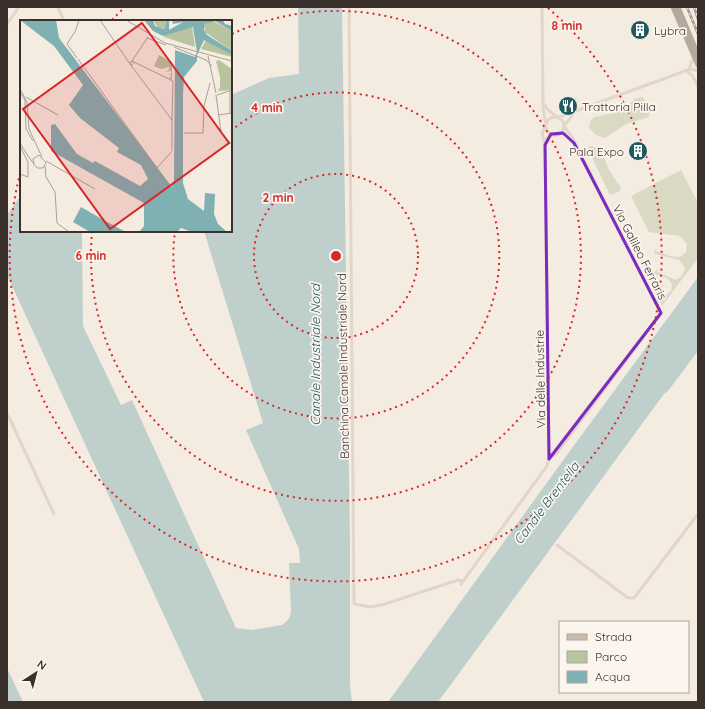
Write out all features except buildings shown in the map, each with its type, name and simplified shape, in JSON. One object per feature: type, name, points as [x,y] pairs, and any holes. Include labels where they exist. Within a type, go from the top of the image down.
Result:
[{"type":"highway","points":[[673,7],[696,55]]},
{"type":"highway","points":[[678,7],[696,55],[698,65]]},
{"type":"street","points":[[7,24],[19,7]]},
{"type":"street","points":[[58,7],[64,20]]},
{"type":"street","name":"Banchina Canale Industriale Nord","points":[[349,7],[354,604],[371,607],[385,604],[458,580],[462,583]]},
{"type":"street","name":"Via delle Industrie","points":[[462,583],[547,466],[549,459],[545,145],[542,133],[546,124],[543,100],[542,7]]},
{"type":"street","points":[[686,71],[696,55]]},
{"type":"street","points":[[686,71],[692,75],[698,86]]},
{"type":"street","points":[[572,114],[561,133],[552,134],[547,131],[546,124],[558,117],[572,114],[686,71],[698,71]]},
{"type":"street","points":[[543,100],[546,108],[563,120],[565,126]]},
{"type":"street","name":"Via Galileo Ferraris","points":[[549,459],[557,453],[661,313],[572,137],[565,126]]},
{"type":"street","name":"Via Galileo Ferraris","points":[[561,133],[568,135],[574,142]]},
{"type":"street","points":[[545,145],[546,140],[552,134]]},
{"type":"street","points":[[7,413],[54,514]]},
{"type":"street","points":[[557,545],[628,598],[634,598],[698,514]]},
{"type":"highlighted area","points":[[563,133],[574,143],[661,313],[549,459],[545,145],[551,134]]},
{"type":"green space","points":[[642,97],[648,106],[649,117],[626,124],[605,138],[596,135],[589,128],[590,122],[594,117],[618,112],[635,99]]},
{"type":"green space","points":[[591,146],[601,150],[609,170],[621,188],[620,191],[610,195],[588,149],[588,147]]},
{"type":"green space","points":[[681,170],[698,203],[698,258],[662,306],[655,291],[660,295],[666,295],[671,291],[672,284],[667,278],[655,274],[654,276],[654,272],[658,269],[657,272],[676,280],[682,276],[685,268],[679,260],[655,254],[655,257],[654,252],[657,248],[656,251],[676,257],[683,255],[686,252],[687,244],[680,236],[649,232],[631,196]]},
{"type":"water","name":"Canale Industriale Nord","points":[[298,7],[342,7],[350,542],[350,685],[352,702],[204,702],[7,275],[7,215],[20,196],[20,232],[82,232],[83,326],[121,405],[132,400],[236,628],[252,630],[282,625],[290,616],[291,611],[289,563],[300,563],[299,549],[246,430],[263,423],[204,232],[232,232],[232,95],[269,78],[299,74]]},
{"type":"water","name":"Canale Brentella","points":[[698,277],[698,351],[668,391],[664,394],[438,702],[388,702],[564,459]]},
{"type":"water","points":[[7,668],[23,702],[7,702]]},
{"type":"railway","points":[[687,7],[698,34]]},
{"type":"railway","points":[[694,7],[698,19]]},
{"type":"place","name":"Lybra","points":[[640,30]]},
{"type":"place","name":"Trattoria Pilla","points":[[568,106]]},
{"type":"place","name":"Pala Expo","points":[[638,151]]}]
